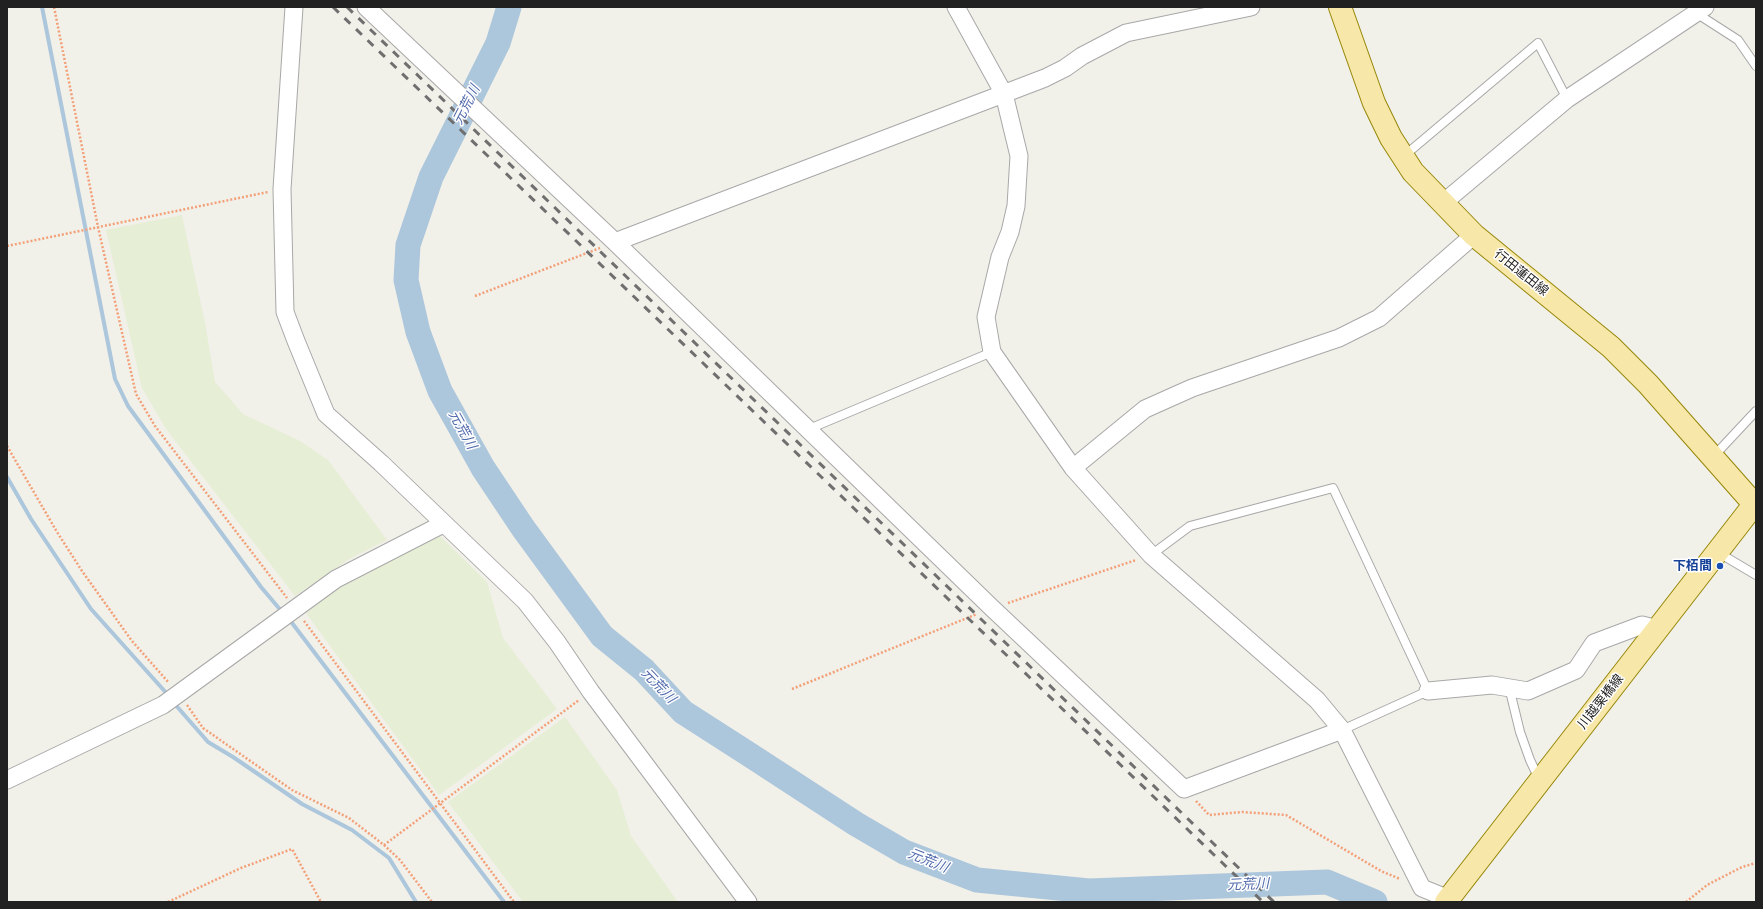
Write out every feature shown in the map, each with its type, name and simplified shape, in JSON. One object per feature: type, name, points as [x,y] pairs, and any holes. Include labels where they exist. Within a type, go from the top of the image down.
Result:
[{"type":"main road","name":"行田蓮田線","points":[[1340,7],[1374,103],[1391,138],[1413,172],[1474,235],[1611,347],[1648,384],[1755,503]]},
{"type":"main road","name":"川越栗橋線","points":[[1448,900],[1755,503]]},
{"type":"street","points":[[294,7],[282,189],[285,312],[326,414],[381,463],[525,601],[557,642],[591,692],[748,902]]},
{"type":"street","points":[[366,7],[615,242],[992,608],[1184,789],[1342,730]]},
{"type":"street","points":[[956,7],[1004,94],[1019,156],[1016,206],[1010,232],[1000,257],[986,317],[992,352],[1073,468],[1152,555],[1316,700],[1342,730],[1422,888],[1448,900]]},
{"type":"street","points":[[615,242],[1004,94],[1065,68],[1082,56],[1126,34],[1251,7]]},
{"type":"street","points":[[1443,203],[1567,99],[1702,9]]},
{"type":"street","points":[[1073,468],[1145,409],[1192,388],[1339,338],[1379,318],[1474,235]]},
{"type":"street","points":[[7,780],[163,705],[336,579],[443,524]]},
{"type":"street","points":[[1428,691],[1492,685],[1528,691],[1576,670],[1594,643],[1642,625],[1658,629]]},
{"type":"lane","points":[[1702,9],[1738,40],[1756,66]]},
{"type":"lane","points":[[1404,157],[1538,43],[1567,99]]},
{"type":"lane","points":[[809,429],[992,352]]},
{"type":"lane","points":[[1713,458],[1756,411]]},
{"type":"lane","points":[[1152,555],[1190,526],[1333,488],[1428,691],[1342,730]]},
{"type":"lane","points":[[1718,552],[1756,575]]},
{"type":"lane","points":[[1509,687],[1520,732],[1530,760],[1540,781]]},
{"type":"path","points":[[54,7],[98,227],[136,394],[155,426],[295,609],[514,902]]},
{"type":"path","points":[[7,246],[282,189]]},
{"type":"path","points":[[475,296],[615,242]]},
{"type":"path","points":[[7,446],[57,532],[82,571],[132,640],[179,694],[203,728],[292,790],[349,818],[384,845],[400,860],[432,902]]},
{"type":"path","points":[[792,689],[992,608],[1152,555]]},
{"type":"path","points":[[384,845],[591,692]]},
{"type":"path","points":[[1184,789],[1209,815],[1242,812],[1286,815],[1381,871],[1422,888]]},
{"type":"path","points":[[168,902],[241,868],[292,849],[321,902]]},
{"type":"path","points":[[1686,902],[1707,885],[1742,867],[1756,863]]},
{"type":"green space","points":[[182,215],[205,323],[215,382],[243,414],[300,441],[328,460],[387,540],[351,558],[295,596],[166,429],[142,388],[106,230]]},
{"type":"green space","points":[[438,534],[487,582],[503,638],[557,709],[439,795],[306,613],[341,584]]},
{"type":"green space","points":[[565,717],[617,790],[631,836],[678,902],[523,902],[448,802]]},
{"type":"waterway","points":[[42,7],[115,379],[128,406],[261,587],[283,613]]},
{"type":"waterway","name":"元荒川","points":[[509,7],[498,43],[431,177],[408,245],[406,280],[418,332],[440,391],[483,468],[523,528],[602,636],[644,670],[683,712],[856,824],[904,852],[977,880],[1089,891],[1327,882],[1375,902]]},
{"type":"waterway","points":[[7,477],[31,519],[91,609],[169,696]]},
{"type":"waterway","points":[[289,619],[504,902]]},
{"type":"waterway","points":[[173,702],[208,742],[233,757],[302,804],[352,830],[389,858],[416,902]]},
{"type":"railway","points":[[333,7],[1263,902]]},
{"type":"railway","points":[[347,7],[1274,902]]},
{"type":"place","name":"下栢間","points":[[1720,566]]}]
